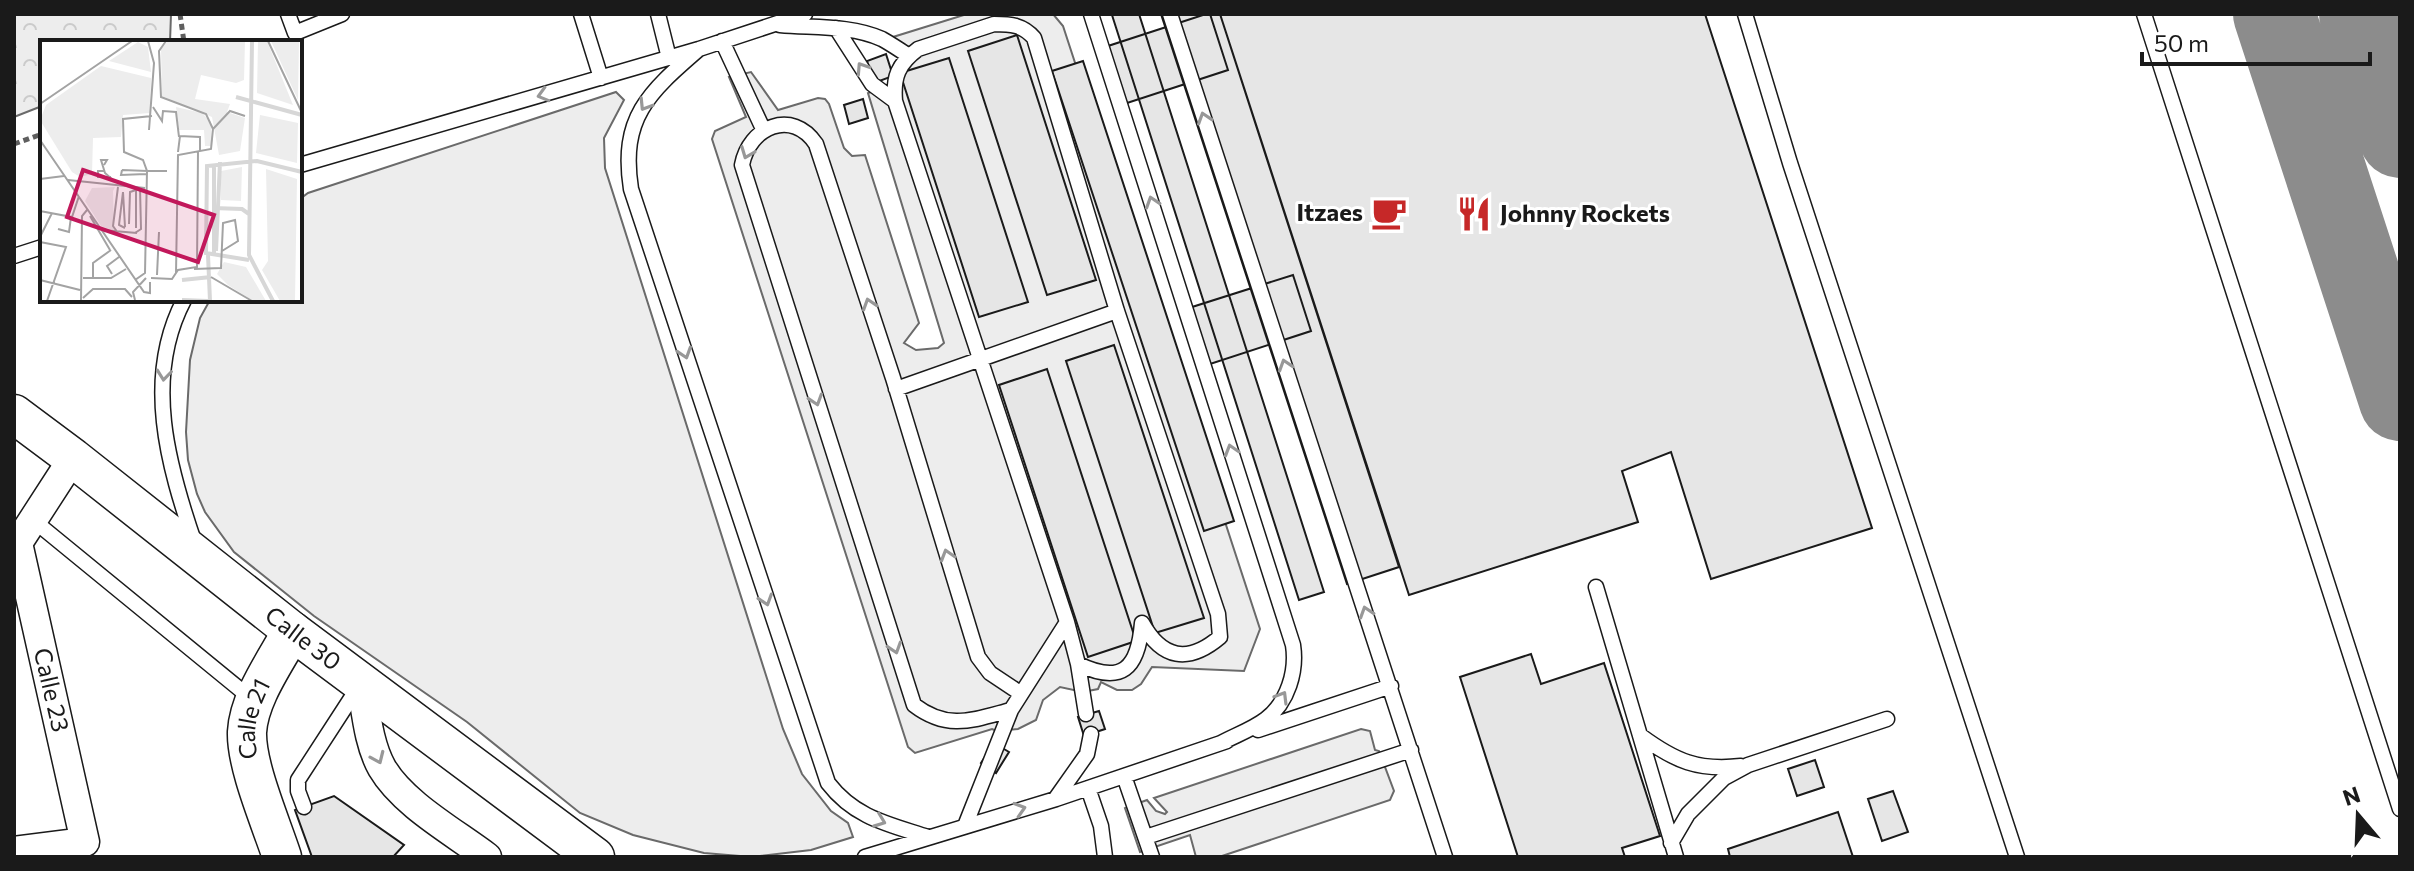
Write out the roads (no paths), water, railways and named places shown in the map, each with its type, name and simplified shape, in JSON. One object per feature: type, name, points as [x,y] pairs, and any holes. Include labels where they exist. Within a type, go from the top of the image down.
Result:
[{"type":"street","name":"Calle 30","points":[[14,414],[292,631],[595,857]]},
{"type":"street","points":[[22,534],[73,458]]},
{"type":"street","name":"Calle 23","points":[[22,534],[75,848]]},
{"type":"street","name":"Calle 21","points":[[282,857],[248,749],[247,730],[255,702],[292,631]]},
{"type":"street","points":[[361,683],[372,744],[381,767],[400,793],[487,857]]},
{"type":"street","points":[[14,851],[75,848]]},
{"type":"lane","points":[[288,14],[295,33],[342,14]]},
{"type":"lane","points":[[581,14],[601,78]]},
{"type":"lane","points":[[658,14],[669,58]]},
{"type":"lane","points":[[302,164],[669,58],[805,14]]},
{"type":"lane","points":[[1091,14],[1293,645],[1293,674],[1279,705],[1267,719],[1221,743]]},
{"type":"lane","points":[[1170,14],[1445,857]]},
{"type":"lane","points":[[1745,14],[1790,163],[2017,857]]},
{"type":"lane","points":[[2144,14],[2400,809]]},
{"type":"lane","points":[[1078,664],[1095,673],[1112,675],[1124,670],[1137,653],[1142,623],[1152,641],[1162,650],[1181,654],[1208,647],[1220,637],[1218,614],[1117,311],[1034,38],[1027,29],[1012,24],[994,24],[918,49],[899,66],[893,82],[895,101],[1067,622],[1086,714]]},
{"type":"lane","points":[[773,25],[836,28],[881,39],[909,56]]},
{"type":"lane","points":[[836,28],[872,84],[895,101]]},
{"type":"lane","points":[[722,41],[764,131]]},
{"type":"lane","points":[[699,49],[669,75],[640,113],[627,152],[631,189],[828,783],[842,801],[857,811],[928,837]]},
{"type":"lane","points":[[1011,710],[953,722],[931,718],[914,705],[742,165],[745,149],[764,131],[795,125],[807,130],[816,144],[896,388],[978,657],[990,673],[1020,693]]},
{"type":"lane","points":[[14,256],[40,248]]},
{"type":"lane","points":[[183,302],[166,356],[163,403],[174,479],[201,558]]},
{"type":"lane","points":[[896,388],[1117,311]]},
{"type":"lane","points":[[22,534],[255,702]]},
{"type":"lane","points":[[1596,587],[1673,850]]},
{"type":"lane","points":[[965,826],[1011,710],[1067,622]]},
{"type":"lane","points":[[304,807],[298,780],[361,683]]},
{"type":"lane","points":[[865,857],[1056,799],[1391,686]]},
{"type":"lane","points":[[1673,850],[1688,814],[1724,778],[1748,765],[1887,719]]},
{"type":"lane","points":[[1056,799],[1087,754],[1091,734]]},
{"type":"lane","points":[[1641,736],[1669,756],[1696,765],[1722,768],[1748,765]]},
{"type":"lane","points":[[1146,837],[1411,750]]},
{"type":"lane","points":[[1124,776],[1152,857]]},
{"type":"lane","points":[[1088,788],[1101,826],[1105,857]]},
{"type":"place","name":"Itzaes","points":[[1389,213]]},
{"type":"place","name":"Johnny Rockets","points":[[1474,214]]}]
